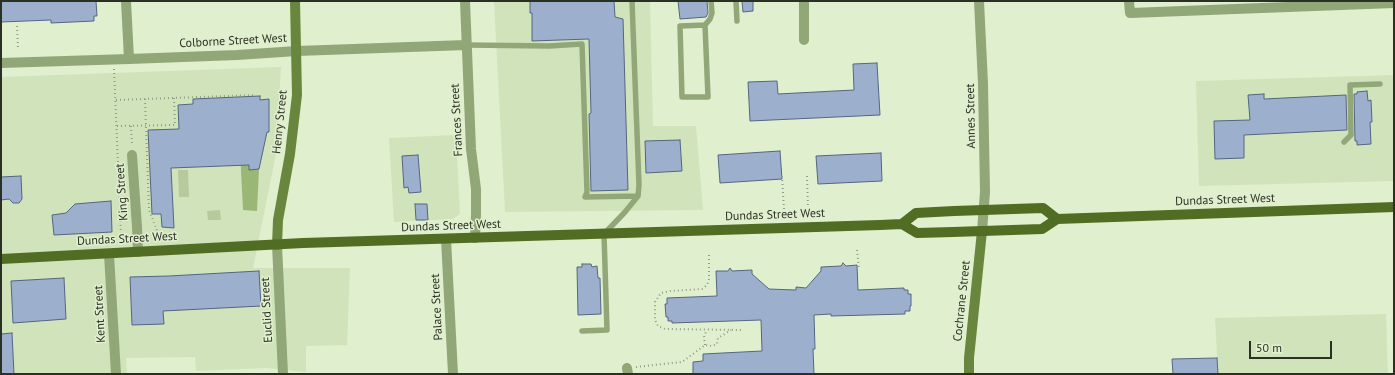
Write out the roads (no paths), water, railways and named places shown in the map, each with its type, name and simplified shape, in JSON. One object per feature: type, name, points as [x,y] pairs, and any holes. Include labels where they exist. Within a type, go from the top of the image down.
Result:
[{"type":"main road","name":"Henry Street","points":[[277,244],[278,220],[290,154],[297,95],[295,1]]},
{"type":"main road","points":[[902,224],[916,213],[1043,208],[1057,219]]},
{"type":"main road","name":"Dundas Street West","points":[[1,259],[277,244],[902,224],[917,233],[1042,229],[1057,219],[1394,208]]},
{"type":"main road","name":"Cochrane Street","points":[[969,374],[969,358],[982,231]]},
{"type":"street","points":[[126,1],[129,59]]},
{"type":"street","name":"Frances Street","points":[[465,1],[471,149],[476,189],[475,238]]},
{"type":"street","points":[[804,1],[804,40]]},
{"type":"street","name":"Annes Street","points":[[979,1],[985,192],[982,231]]},
{"type":"street","points":[[1129,1],[1130,13],[1394,3]]},
{"type":"street","name":"Colborne Street West","points":[[1,63],[466,45]]},
{"type":"street","name":"King Street","points":[[132,155],[138,227],[138,252]]},
{"type":"street","name":"Palace Street","points":[[446,239],[453,374]]},
{"type":"street","name":"Euclid Street","points":[[277,244],[283,374]]},
{"type":"street","name":"Kent Street","points":[[109,254],[116,374]]},
{"type":"lane","points":[[582,331],[608,330],[604,234],[638,196],[639,185],[632,1]]},
{"type":"lane","points":[[706,25],[680,26],[682,97],[708,97],[706,25],[712,14],[711,1]]},
{"type":"lane","points":[[736,1],[737,21]]},
{"type":"lane","points":[[466,45],[549,46],[582,44],[587,192],[585,197],[638,196]]},
{"type":"lane","points":[[1344,142],[1351,135],[1350,85],[1380,84]]}]
